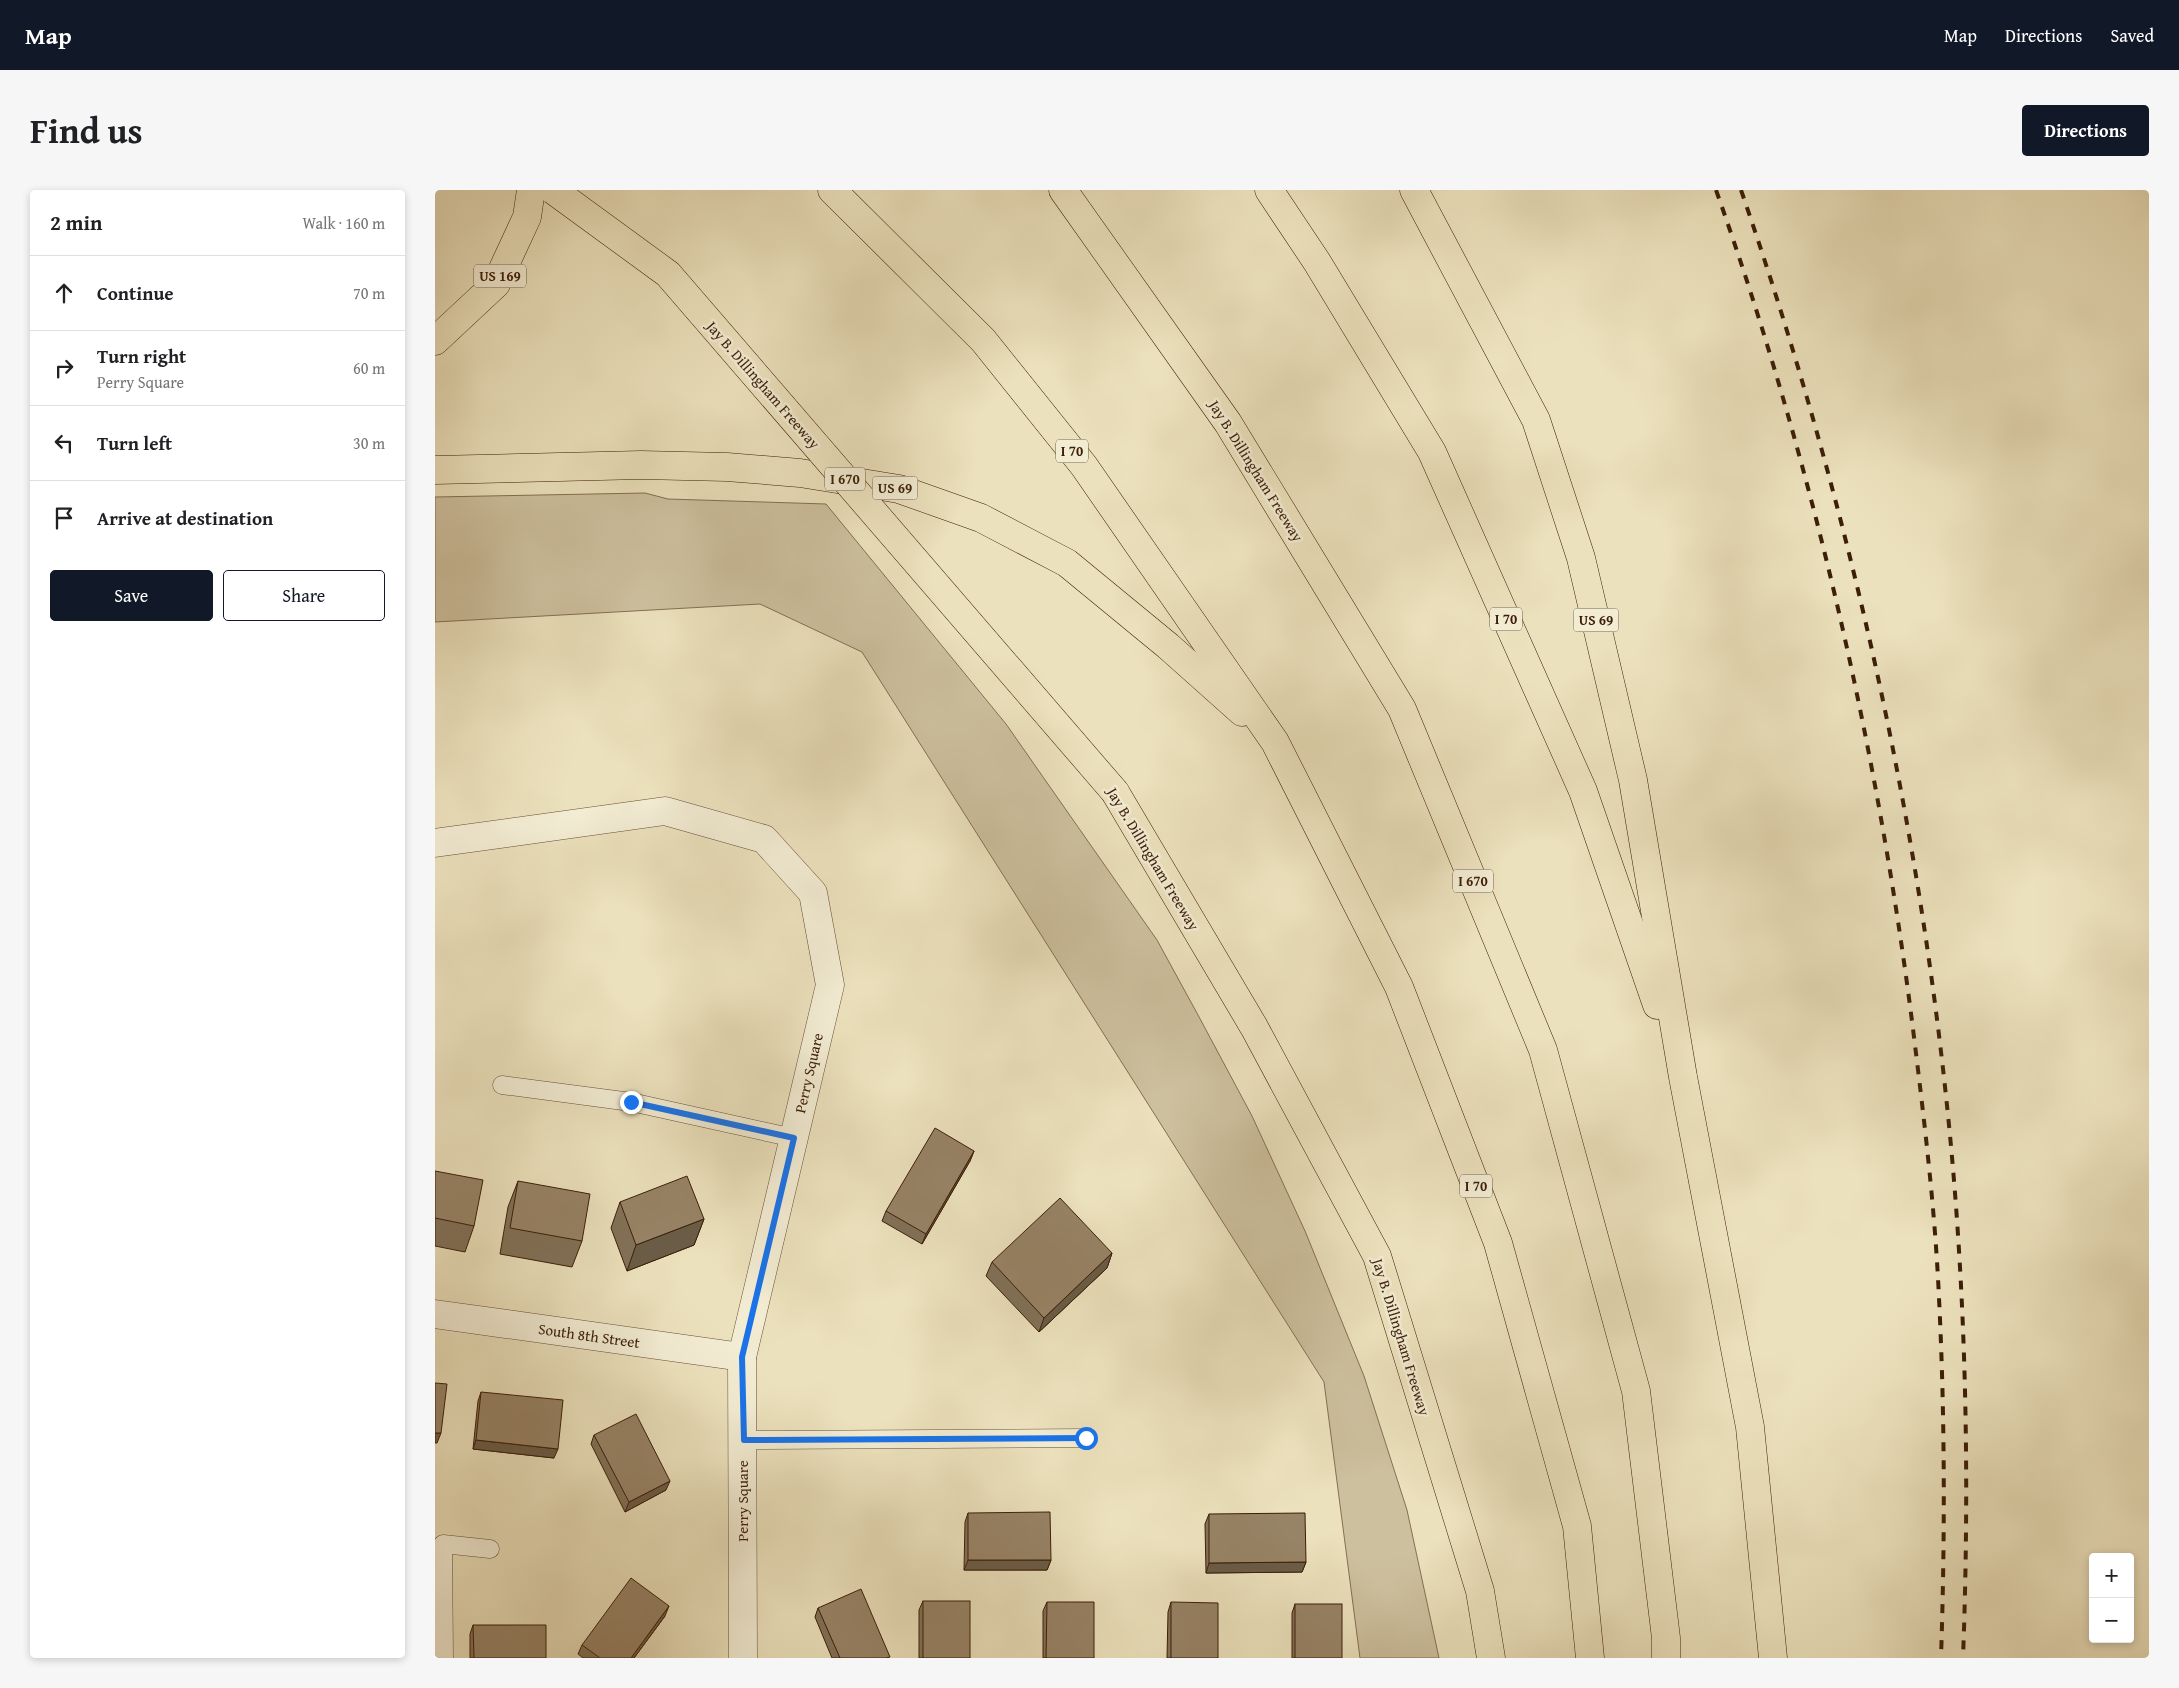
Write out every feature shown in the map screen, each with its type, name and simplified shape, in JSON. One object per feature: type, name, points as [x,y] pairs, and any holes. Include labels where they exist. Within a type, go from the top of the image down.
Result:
[{"type":"highway","name":"US 169","points":[[435,341],[496,284],[527,217],[531,190]]},
{"type":"highway","name":"Jay B. Dillingham Freeway","points":[[553,190],[668,274],[1115,792],[1254,1027],[1377,1256],[1480,1591],[1491,1658]]},
{"type":"highway","name":"I 70","points":[[832,190],[983,340],[1085,466],[1275,742],[1399,987],[1498,1243],[1577,1526],[1590,1658]]},
{"type":"highway","name":"Jay B. Dillingham Freeway","points":[[1063,190],[1228,423],[1402,709],[1543,1050],[1636,1391],[1666,1638],[1666,1658]]},
{"type":"highway","name":"I 70","points":[[1269,190],[1317,262],[1432,452],[1583,791],[1683,1077],[1750,1427],[1773,1658]]},
{"type":"highway","name":"US 69","points":[[1413,190],[1536,420],[1581,558],[1633,780],[1683,1077]]},
{"type":"highway","name":"US 69","points":[[435,470],[641,465],[727,467],[800,473],[899,489],[981,518],[1067,563],[1168,646],[1275,742]]},
{"type":"street","name":"Perry Square","points":[[435,844],[665,811],[764,839],[813,893],[830,985],[742,1357],[744,1440],[743,1658]]},
{"type":"street","name":"South 8th Street","points":[[435,1314],[742,1357]]},
{"type":"lane","points":[[502,1085],[631,1102],[794,1138]]},
{"type":"lane","points":[[744,1440],[1086,1438]]},
{"type":"lane","points":[[444,1658],[439,1544],[490,1550]]},
{"type":"shaded area","points":[[645,493],[668,499],[826,504],[1006,724],[1157,940],[1252,1116],[1305,1231],[1364,1376],[1407,1510],[1439,1658],[1360,1658],[1324,1382],[862,652],[760,604],[435,622],[435,497]]},
{"type":"building","points":[[935,1128],[974,1151],[926,1234],[886,1211]]},
{"type":"building","points":[[435,1171],[483,1180],[474,1226],[435,1218]]},
{"type":"building","points":[[687,1176],[704,1219],[636,1245],[620,1202]]},
{"type":"building","points":[[518,1181],[590,1194],[582,1241],[510,1228]]},
{"type":"building","points":[[1060,1198],[1112,1253],[1044,1318],[992,1262]]},
{"type":"building","points":[[435,1383],[447,1384],[441,1433],[435,1433]]},
{"type":"building","points":[[481,1392],[563,1400],[558,1449],[476,1440]]},
{"type":"building","points":[[636,1414],[670,1481],[629,1502],[594,1435]]},
{"type":"building","points":[[1050,1512],[1051,1560],[968,1560],[968,1513]]},
{"type":"building","points":[[1305,1513],[1306,1562],[1209,1563],[1209,1514]]},
{"type":"building","points":[[631,1578],[669,1606],[631,1658],[600,1658],[582,1645]]},
{"type":"building","points":[[861,1589],[890,1657],[840,1658],[818,1608]]},
{"type":"building","points":[[923,1601],[970,1601],[970,1658],[923,1658]]},
{"type":"building","points":[[1047,1602],[1094,1602],[1094,1658],[1046,1658]]},
{"type":"building","points":[[1171,1602],[1218,1603],[1218,1658],[1171,1658]]},
{"type":"building","points":[[1295,1604],[1342,1604],[1342,1658],[1295,1658]]},
{"type":"building","points":[[473,1625],[546,1625],[546,1658],[474,1658]]},
{"type":"railway","points":[[1716,190],[1751,292],[1811,499],[1837,604],[1860,710],[1881,816],[1898,922],[1925,1129],[1937,1264],[1941,1343],[1944,1523],[1941,1658]]},
{"type":"railway","points":[[1741,190],[1811,412],[1842,524],[1869,637],[1893,751],[1914,865],[1932,980],[1953,1166],[1962,1306],[1966,1447],[1963,1658]]},
{"type":"route","points":[[631,1102],[794,1138],[742,1357],[744,1440],[1086,1438]]}]
